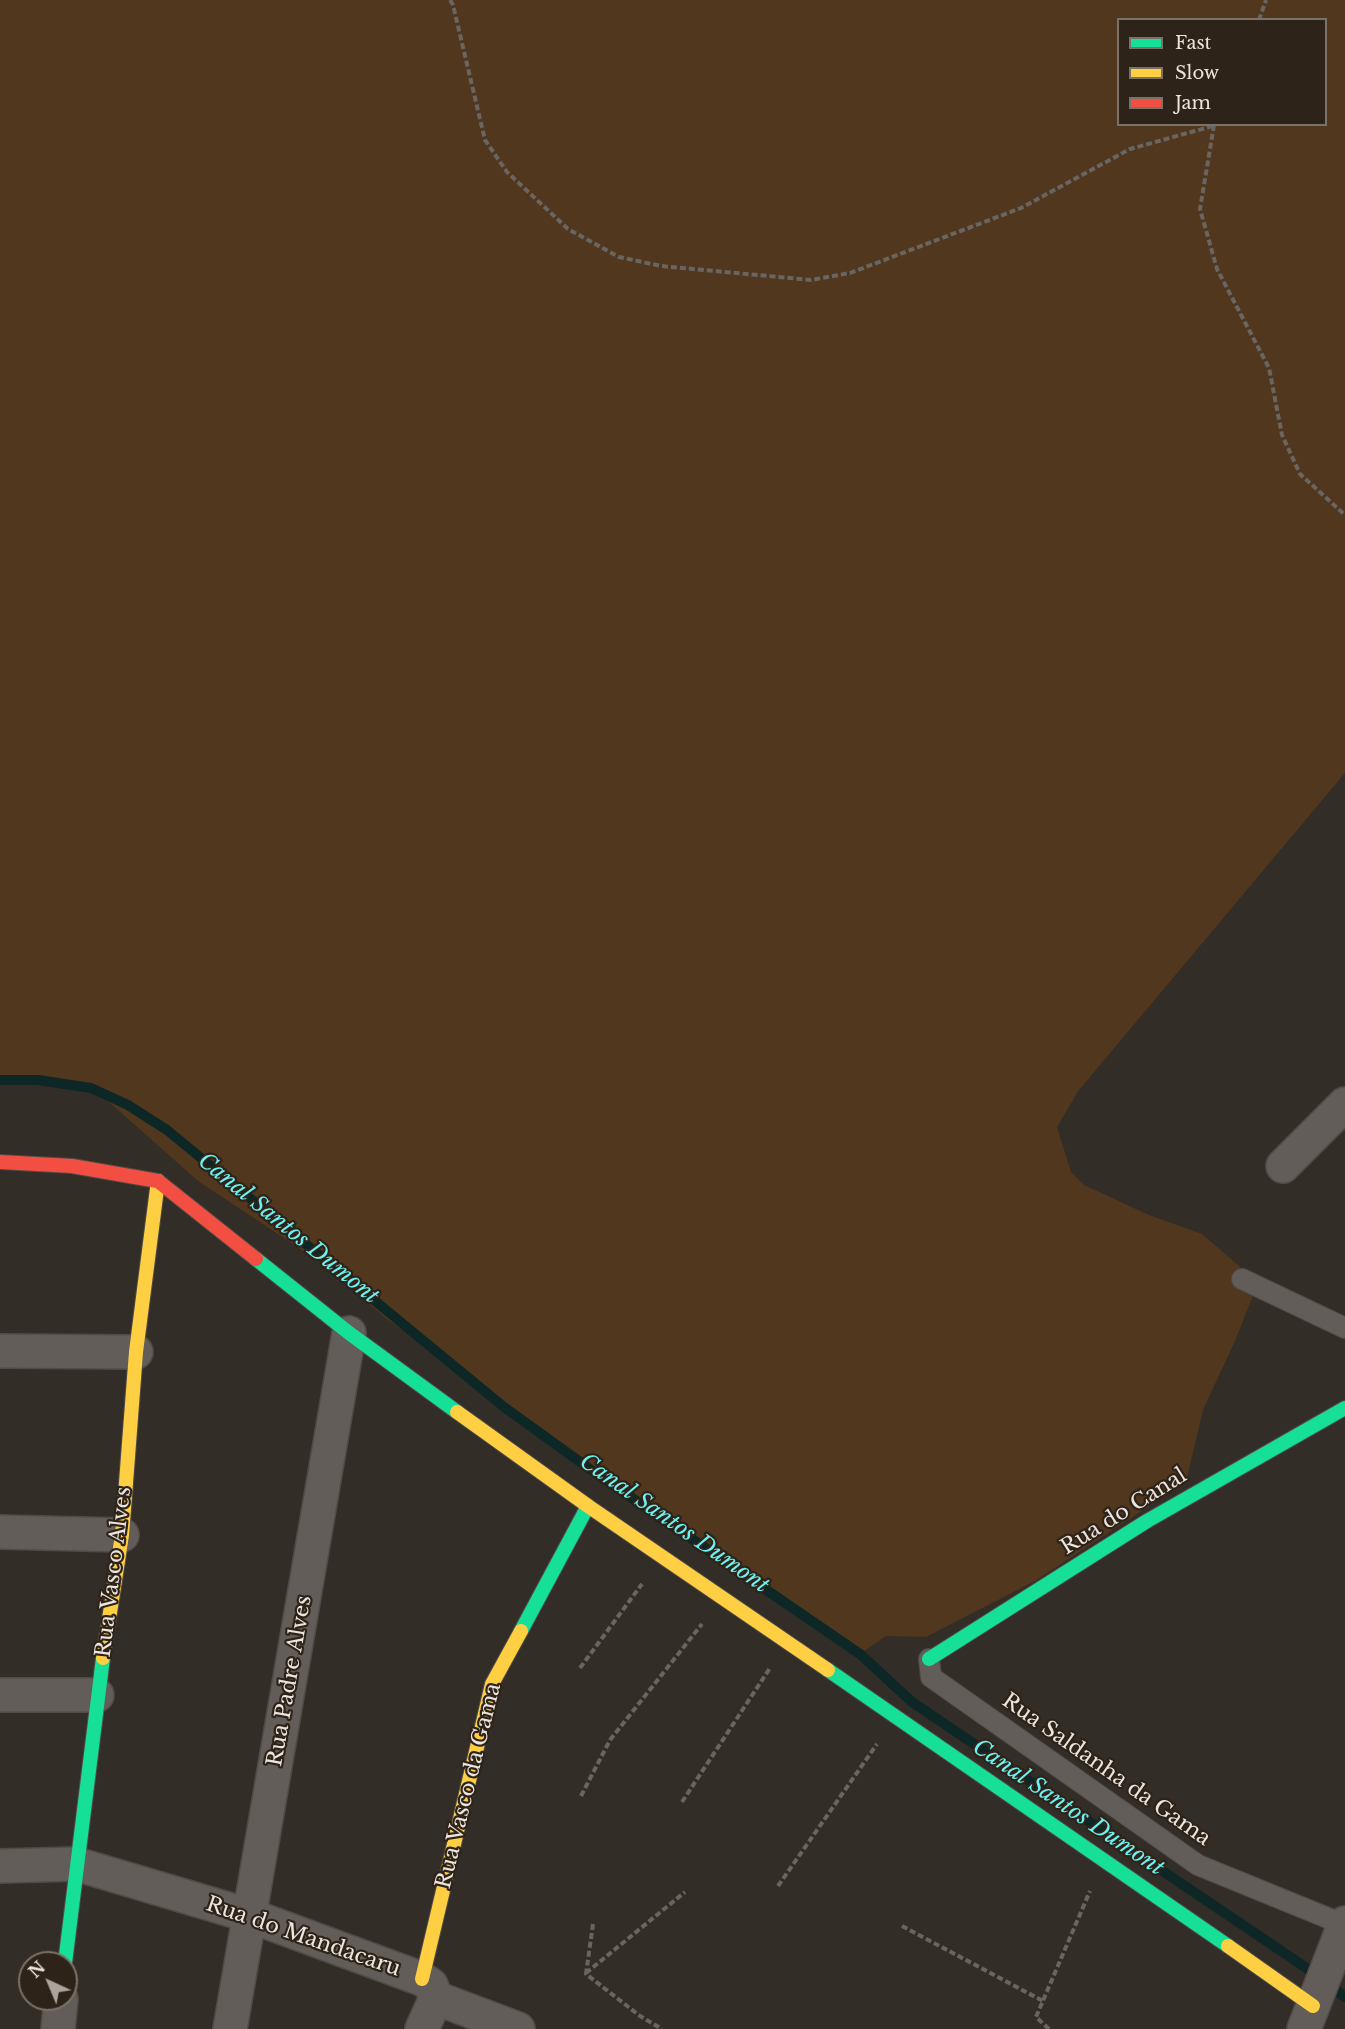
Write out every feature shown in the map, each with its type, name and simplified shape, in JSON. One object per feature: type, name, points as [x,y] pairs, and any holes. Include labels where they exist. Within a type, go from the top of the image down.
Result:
[{"type":"street","points":[[1283,1166],[1345,1104]]},
{"type":"street","points":[[0,1162],[72,1166],[158,1181],[350,1333],[588,1506],[1104,1860],[1311,2011],[1345,1924]]},
{"type":"street","name":"Rua Vasco Alves","points":[[66,1951],[97,1695],[122,1535],[136,1352],[158,1181]]},
{"type":"street","name":"Rua Padre Alves","points":[[230,2029],[350,1333]]},
{"type":"street","points":[[0,1351],[136,1352]]},
{"type":"street","name":"Rua do Canal","points":[[929,1659],[1163,1511],[1345,1408]]},
{"type":"street","name":"Rua Vasco da Gama","points":[[422,2029],[492,1684],[588,1506]]},
{"type":"street","points":[[0,1532],[122,1535]]},
{"type":"street","points":[[0,1695],[97,1695]]},
{"type":"street","name":"Rua do Mandacaru","points":[[0,1866],[76,1864],[251,1916],[429,1989],[518,2029]]},
{"type":"street","points":[[58,2029],[60,2011]]},
{"type":"lane","points":[[1242,1279],[1345,1328]]},
{"type":"lane","name":"Rua Saldanha da Gama","points":[[929,1659],[931,1677],[1198,1865],[1345,1924]]},
{"type":"path","points":[[450,0],[485,140],[507,172],[568,229],[619,257],[661,266],[811,280],[850,273],[1021,208],[1130,149],[1210,126]]},
{"type":"path","points":[[1260,18],[1266,0]]},
{"type":"path","points":[[1214,126],[1200,208],[1217,269],[1269,368],[1282,435],[1300,474],[1345,515]]},
{"type":"path","points":[[580,1668],[662,1557]]},
{"type":"path","points":[[581,1796],[610,1740],[723,1598]]},
{"type":"path","points":[[682,1802],[788,1643]]},
{"type":"path","points":[[778,1886],[896,1716]]},
{"type":"path","points":[[1049,2029],[1036,2017],[1104,1860]]},
{"type":"path","points":[[586,1974],[685,1893]]},
{"type":"path","points":[[586,1974],[593,1924]]},
{"type":"path","points":[[902,1926],[1043,2001]]},
{"type":"path","points":[[586,1974],[640,2016],[662,2029]]},
{"type":"shaded area","points":[[0,0],[1345,0],[1345,773],[1079,1090],[1057,1127],[1071,1172],[1084,1185],[1149,1215],[1202,1234],[1245,1271],[1256,1288],[1235,1341],[1203,1410],[1186,1482],[1035,1581],[926,1637],[886,1636],[860,1654],[594,1472],[504,1407],[445,1358],[388,1320],[320,1262],[198,1181],[109,1102],[93,1094],[94,1089],[39,1080],[0,1080]]},
{"type":"waterway","name":"Canal Santos Dumont","points":[[0,1080],[38,1080],[91,1088],[128,1105],[167,1130],[504,1407],[594,1472],[860,1654],[912,1702],[1305,1967],[1345,1997]]},
{"type":"traffic: fast","points":[[256,1259],[349,1333],[457,1412]]},
{"type":"traffic: fast","points":[[929,1659],[1147,1521],[1345,1408]]},
{"type":"traffic: fast","points":[[521,1631],[588,1506]]},
{"type":"traffic: fast","points":[[66,1951],[103,1658]]},
{"type":"traffic: fast","points":[[828,1670],[1228,1946]]},
{"type":"traffic: slow","points":[[103,1658],[122,1535],[136,1352],[158,1181]]},
{"type":"traffic: slow","points":[[457,1412],[588,1506],[828,1670]]},
{"type":"traffic: slow","points":[[422,1979],[492,1684],[521,1631]]},
{"type":"traffic: slow","points":[[1228,1946],[1313,2006]]},
{"type":"traffic: jam","points":[[0,1162],[72,1166],[158,1181],[256,1259]]}]
